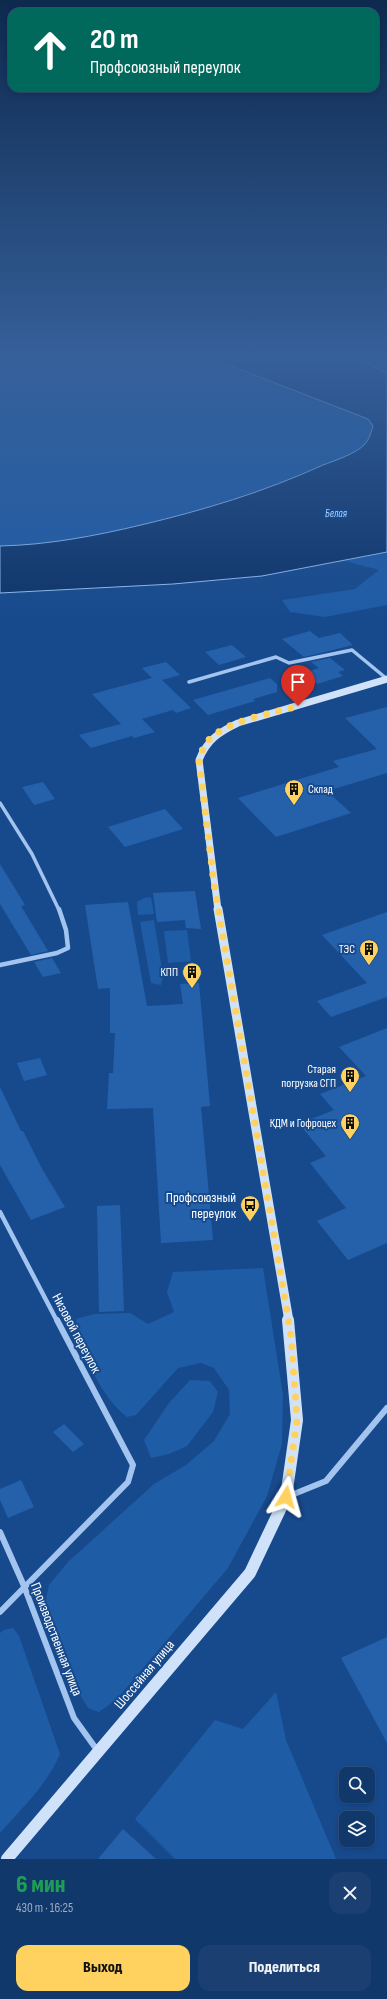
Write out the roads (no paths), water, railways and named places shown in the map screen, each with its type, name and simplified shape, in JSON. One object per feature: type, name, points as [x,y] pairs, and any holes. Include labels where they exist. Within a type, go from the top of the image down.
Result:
[{"type":"main road","name":"Шоссейная улица","points":[[8,1859],[250,1573],[286,1497],[297,1420],[291,1335],[214,884],[199,760],[205,744],[219,732],[238,723],[387,679]]},
{"type":"street","points":[[189,682],[276,657],[289,663],[352,650],[387,679]]},
{"type":"street","points":[[0,966],[56,953],[68,948],[68,934],[60,909],[29,848],[1,806]]},
{"type":"street","name":"Низовой переулок","points":[[0,1212],[133,1465],[128,1482],[24,1586]]},
{"type":"street","points":[[286,1497],[326,1481],[387,1408]]},
{"type":"street","name":"Производственная улица","points":[[0,1532],[24,1586],[74,1718],[98,1752]]},
{"type":"street","points":[[0,1612],[24,1586]]},
{"type":"water","name":"Белая","points":[[387,442],[387,552],[262,576],[173,584],[0,593],[0,546],[53,542],[106,533],[211,507],[301,475],[356,451],[366,443]]},
{"type":"place","name":"Склад","points":[[294,806]]},
{"type":"place","name":"ТЭС","points":[[369,966]]},
{"type":"place","name":"КПП","points":[[192,989]]},
{"type":"place","name":"Старая погрузка СГП","points":[[350,1093]]},
{"type":"place","name":"КДМ и Гофроцех","points":[[350,1140]]},
{"type":"place","name":"Профсоюзный переулок","points":[[250,1222]]}]
